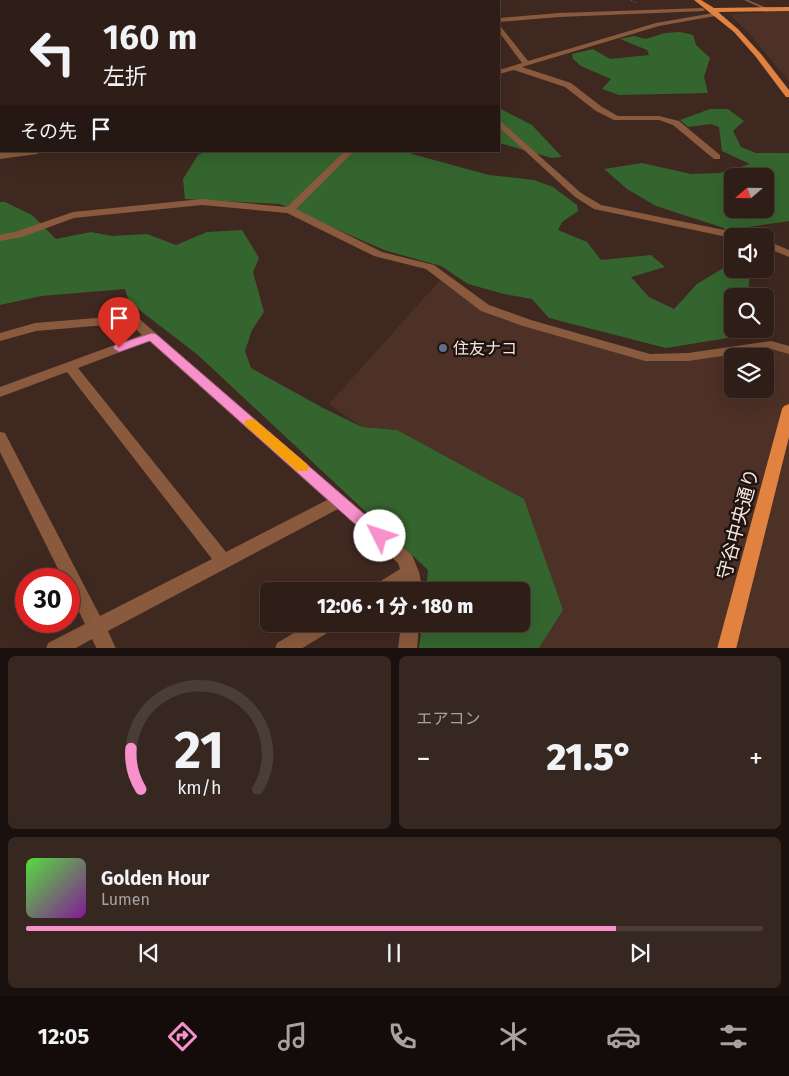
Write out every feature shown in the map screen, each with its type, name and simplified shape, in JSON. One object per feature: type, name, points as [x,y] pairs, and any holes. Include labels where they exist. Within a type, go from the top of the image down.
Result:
[{"type":"main road","points":[[697,0],[716,12],[736,30],[789,94]]},
{"type":"main road","points":[[716,12],[789,9]]},
{"type":"main road","name":"守谷中央通り","points":[[726,648],[789,409]]},
{"type":"street","points":[[500,20],[559,15],[716,12]]},
{"type":"street","points":[[500,72],[658,24],[716,12]]},
{"type":"street","points":[[500,29],[526,63]]},
{"type":"street","points":[[513,67],[568,85],[599,109],[617,118],[659,118],[676,123],[717,157]]},
{"type":"street","points":[[500,124],[578,196],[598,207],[724,233]]},
{"type":"street","points":[[1,155],[22,152]]},
{"type":"street","points":[[289,210],[349,152]]},
{"type":"street","points":[[0,238],[10,237],[54,220],[73,216],[202,202],[289,210],[378,254],[430,267],[485,308],[528,323],[631,353],[650,358],[688,357],[771,346],[789,350]]},
{"type":"street","points":[[774,247],[789,254]]},
{"type":"street","points":[[0,337],[35,327],[132,319],[406,560],[412,582]]},
{"type":"street","points":[[0,392],[152,336]]},
{"type":"street","points":[[70,366],[224,562]]},
{"type":"street","points":[[0,437],[106,648]]},
{"type":"street","points":[[55,648],[340,501]]},
{"type":"street","points":[[394,582],[410,572]]},
{"type":"street","points":[[284,648],[311,632]]},
{"type":"street","points":[[407,648],[409,632]]},
{"type":"lane","points":[[61,0],[76,0]]},
{"type":"lane","points":[[745,0],[767,9]]},
{"type":"shaded area","points":[[789,11],[789,81],[746,30],[729,14]]},
{"type":"shaded area","points":[[442,278],[485,308],[650,358],[724,350],[724,398],[774,398],[774,348],[743,348],[771,345],[789,351],[789,648],[539,648],[563,610],[397,430],[362,427],[329,404]]},
{"type":"green space","points":[[680,32],[693,35],[696,45],[710,58],[704,77],[708,93],[619,95],[602,89],[611,79],[581,66],[573,59],[572,54],[593,49],[610,59],[649,55],[647,50],[620,39],[634,36],[646,39],[665,33]]},
{"type":"green space","points":[[500,109],[532,125],[562,157],[552,158],[500,143]]},
{"type":"green space","points":[[710,109],[728,109],[744,121],[733,131],[741,147],[756,153],[789,153],[789,221],[748,228],[724,228],[656,206],[627,189],[604,169],[642,163],[691,174],[724,172],[724,218],[774,218],[774,168],[737,168],[750,164],[722,151],[719,127],[711,124],[688,127],[680,120]]},
{"type":"green space","points":[[205,152],[411,152],[412,154],[489,175],[534,180],[553,187],[577,205],[578,211],[562,222],[558,230],[587,242],[601,260],[651,255],[665,267],[631,277],[649,297],[674,309],[697,284],[724,268],[724,278],[749,278],[749,288],[724,288],[724,338],[728,338],[666,348],[549,318],[532,299],[504,294],[468,284],[441,266],[384,250],[280,204],[185,199],[183,179],[198,155]]},
{"type":"green space","points":[[0,202],[5,202],[32,215],[56,239],[91,232],[112,236],[147,234],[176,245],[207,232],[242,230],[259,258],[253,272],[264,312],[252,330],[245,351],[251,368],[323,408],[362,427],[397,430],[524,499],[563,610],[539,648],[419,648],[421,632],[530,632],[530,582],[427,582],[428,570],[198,355],[129,302],[125,289],[41,296],[0,305]]},
{"type":"slow traffic","points":[[251,423],[302,468]]},
{"type":"place","name":"住友ナコ","points":[[443,348]]},
{"type":"route","points":[[119,348],[152,336],[380,536]]}]
